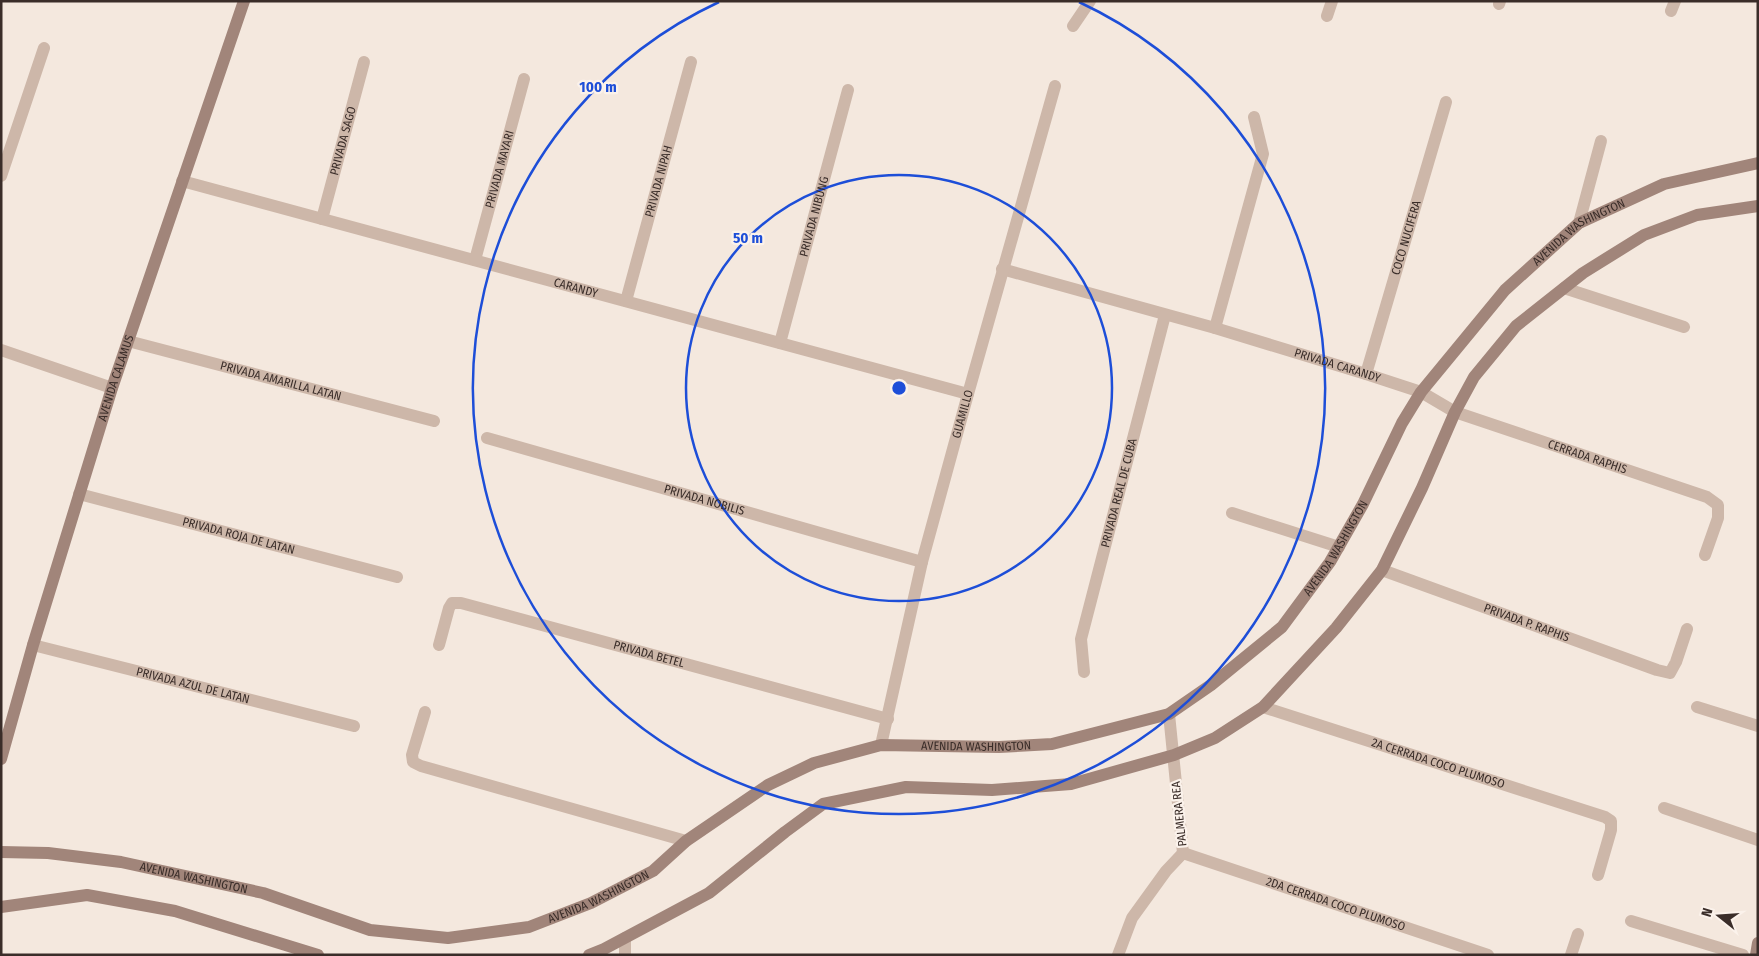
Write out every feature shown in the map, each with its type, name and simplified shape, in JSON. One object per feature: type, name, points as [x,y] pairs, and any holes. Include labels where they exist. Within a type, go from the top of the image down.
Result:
[{"type":"main road","name":"AVENIDA CALAMUS","points":[[1,760],[33,645],[112,388],[244,1]]},
{"type":"main road","name":"AVENIDA WASHINGTON","points":[[1,852],[48,853],[121,862],[263,893],[370,930],[448,938],[529,927],[591,903],[653,870],[686,841],[768,785],[814,762],[881,744],[999,747],[1052,744],[1169,714],[1211,685],[1282,627],[1339,547],[1363,504],[1402,423],[1421,392],[1505,290],[1579,223],[1664,184],[1758,163]]},
{"type":"main road","points":[[589,955],[604,949],[709,893],[823,804],[906,787],[992,790],[1071,784],[1174,755],[1215,738],[1263,707],[1336,628],[1382,570],[1422,488],[1454,412],[1474,377],[1516,326],[1583,273],[1644,235],[1697,215],[1758,206]]},
{"type":"main road","points":[[1,907],[87,895],[175,911],[318,955]]},
{"type":"main road","points":[[1756,955],[1758,943]]},
{"type":"street","points":[[1073,26],[1090,1]]},
{"type":"street","points":[[1326,16],[1332,1]]},
{"type":"street","points":[[1,176],[44,48]]},
{"type":"street","name":"PRIVADA SAGO","points":[[322,219],[364,62]]},
{"type":"street","name":"PRIVADA NIPAH","points":[[626,301],[691,62]]},
{"type":"street","name":"PRIVADA MAYARI","points":[[475,260],[524,79]]},
{"type":"street","name":"GUAMILLO","points":[[881,744],[922,562],[1002,269],[1055,86]]},
{"type":"street","name":"PRIVADA NIBUNG","points":[[780,343],[848,90]]},
{"type":"street","name":"COCO NUCIFERA","points":[[1366,374],[1446,102]]},
{"type":"street","points":[[1215,328],[1263,154],[1254,117]]},
{"type":"street","points":[[1579,223],[1601,141]]},
{"type":"street","name":"CARANDY","points":[[182,182],[968,394]]},
{"type":"street","name":"PRIVADA CARANDY","points":[[1002,269],[1215,328],[1366,374],[1421,392],[1454,412]]},
{"type":"street","points":[[1564,288],[1684,327]]},
{"type":"street","name":"PRIVADA REAL DE CUBA","points":[[1084,672],[1081,639],[1165,314]]},
{"type":"street","name":"PRIVADA AMARILLA LATAN","points":[[128,341],[434,421]]},
{"type":"street","points":[[1,350],[112,388]]},
{"type":"street","name":"CERRADA RAPHIS","points":[[1454,412],[1707,497],[1718,505],[1718,518],[1705,555]]},
{"type":"street","name":"PRIVADA NOBILIS","points":[[487,438],[922,562]]},
{"type":"street","name":"PRIVADA ROJA DE LATAN","points":[[79,494],[397,576]]},
{"type":"street","points":[[1232,513],[1339,547]]},
{"type":"street","name":"PRIVADA P. RAPHIS","points":[[1382,570],[1670,674],[1687,629]]},
{"type":"street","name":"PRIVADA BETEL","points":[[439,644],[449,608],[452,603],[461,603],[888,719]]},
{"type":"street","name":"PRIVADA AZUL DE LATAN","points":[[33,645],[354,726]]},
{"type":"street","name":"2A CERRADA COCO PLUMOSO","points":[[1263,707],[1606,817],[1611,821],[1611,830],[1598,875]]},
{"type":"street","points":[[1697,707],[1758,726]]},
{"type":"street","points":[[425,712],[412,755],[413,762],[421,766],[686,841]]},
{"type":"street","name":"PALMERA REA","points":[[1118,955],[1132,918],[1166,871],[1183,853],[1169,714]]},
{"type":"street","points":[[1664,808],[1758,840]]},
{"type":"street","name":"2DA CERRADA COCO PLUMOSO","points":[[1183,853],[1488,955]]},
{"type":"street","points":[[1631,922],[1743,955]]},
{"type":"street","points":[[1571,955],[1578,934]]},
{"type":"street","points":[[625,938],[626,955]]}]
